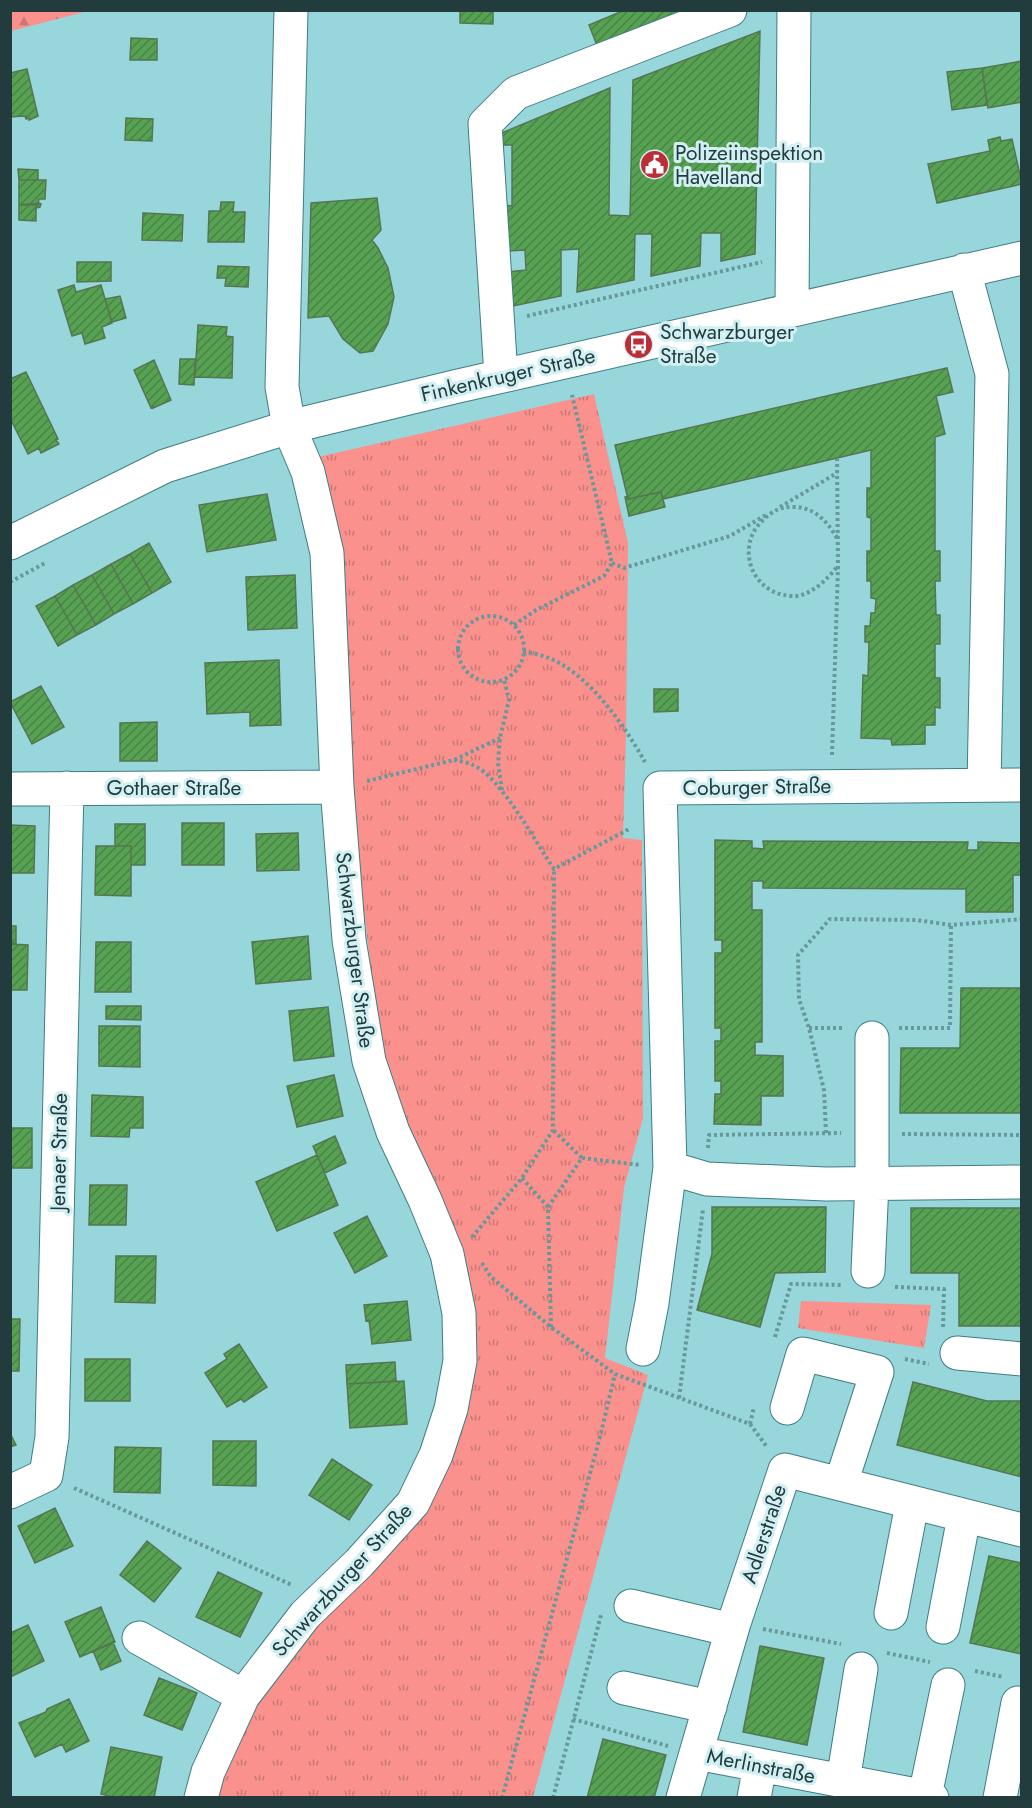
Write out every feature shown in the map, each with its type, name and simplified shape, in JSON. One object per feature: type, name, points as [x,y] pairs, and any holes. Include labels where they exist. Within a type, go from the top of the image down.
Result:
[{"type":"street","name":"Schwarzburger Straße","points":[[201,1797],[208,1772],[243,1696],[305,1615],[359,1563],[413,1503],[436,1455],[451,1409],[460,1361],[459,1313],[447,1254],[393,1132],[369,1061],[349,940],[337,787],[327,553],[309,472],[289,427],[282,387],[291,10]]},
{"type":"street","points":[[501,376],[485,124],[516,93],[730,10]]},
{"type":"street","points":[[792,309],[794,10]]},
{"type":"street","name":"Finkenkruger Straße","points":[[10,543],[165,466],[289,427],[501,376],[1022,258]]},
{"type":"street","points":[[964,270],[992,374],[984,785]]},
{"type":"street","name":"Coburger Straße","points":[[643,1349],[652,1303],[670,1152],[661,800],[831,786],[1022,785]]},
{"type":"street","name":"Gothaer Straße","points":[[10,789],[337,787]]},
{"type":"street","name":"Jenaer Straße","points":[[46,1475],[52,1437],[67,788]]},
{"type":"street","points":[[868,1281],[872,1183],[872,1032]]},
{"type":"street","points":[[670,1152],[707,1179],[826,1184],[1022,1182]]},
{"type":"street","points":[[944,1350],[1022,1359]]},
{"type":"street","points":[[771,1406],[803,1354],[877,1372],[841,1483]]},
{"type":"street","name":"Adlerstraße","points":[[683,1797],[732,1630],[785,1470],[1022,1530]]},
{"type":"street","points":[[10,1492],[46,1475]]},
{"type":"street","points":[[891,1613],[912,1504]]},
{"type":"street","points":[[943,1627],[964,1516]]},
{"type":"street","points":[[631,1606],[732,1630]]},
{"type":"street","points":[[139,1638],[243,1696]]},
{"type":"street","points":[[830,1785],[861,1668]]},
{"type":"street","points":[[929,1797],[948,1685]]},
{"type":"street","points":[[624,1688],[710,1707]]},
{"type":"street","points":[[1000,1797],[1018,1703]]},
{"type":"street","name":"Merlinstraße","points":[[697,1753],[760,1765],[830,1785],[929,1797]]},
{"type":"street","points":[[754,1797],[760,1765]]},
{"type":"path","points":[[498,322],[792,256]]},
{"type":"path","points":[[514,625],[537,610],[604,576],[612,564],[572,395],[561,397]]},
{"type":"path","points":[[831,786],[838,567],[837,459]]},
{"type":"path","points":[[612,564],[624,568],[730,536],[837,473]]},
{"type":"path","points":[[838,540],[830,525],[818,514],[803,507],[787,507],[771,512],[753,529],[747,553],[754,576],[772,592],[796,597],[824,583],[838,567]]},
{"type":"path","points":[[10,582],[51,560]]},
{"type":"path","points":[[487,616],[497,616],[514,625],[523,641],[523,651],[518,667],[504,679],[486,681],[477,679],[463,666],[458,648],[464,630],[470,623],[487,616]]},
{"type":"path","points":[[523,651],[548,657],[583,679],[609,709],[642,758],[661,800],[554,869]]},
{"type":"path","points":[[502,791],[498,763],[500,738],[509,700],[504,679]]},
{"type":"path","points":[[337,787],[454,760],[500,738]]},
{"type":"path","points":[[454,760],[474,765],[502,791],[554,869],[553,1130],[522,1178],[468,1242]]},
{"type":"path","points":[[826,1133],[824,1090],[809,1028],[799,999],[798,955],[831,919],[916,920],[951,925],[1022,919]]},
{"type":"path","points":[[809,1028],[872,1032],[950,1028],[951,925]]},
{"type":"path","points":[[553,1130],[582,1158],[670,1152]]},
{"type":"path","points":[[551,1328],[548,1207],[582,1158]]},
{"type":"path","points":[[522,1178],[548,1207]]},
{"type":"path","points":[[679,1398],[707,1179]]},
{"type":"path","points":[[479,1259],[491,1277],[551,1328],[615,1374],[750,1424],[785,1470]]},
{"type":"path","points":[[775,1340],[791,1284],[868,1281],[944,1289],[944,1350],[903,1358]]},
{"type":"path","points":[[778,1329],[788,1331]]},
{"type":"path","points":[[502,1797],[602,1433],[615,1374]]},
{"type":"path","points":[[750,1424],[771,1406]]},
{"type":"path","points":[[46,1475],[323,1598]]},
{"type":"path","points":[[553,1797],[605,1600],[631,1606]]},
{"type":"path","points":[[573,1719],[697,1753]]},
{"type":"green space","points":[[11,10],[88,10],[88,11],[11,31]]},
{"type":"green space","points":[[594,394],[628,543],[623,838],[642,840],[643,1118],[624,1188],[605,1358],[648,1375],[533,1797],[215,1798],[220,1775],[255,1705],[298,1641],[400,1541],[444,1477],[465,1397],[380,1041],[362,895],[318,457]]},
{"type":"green space","points":[[801,1301],[931,1305],[924,1348],[798,1328]]},
{"type":"building","points":[[460,10],[493,10],[493,24],[460,23]]},
{"type":"building","points":[[625,10],[695,10],[598,48],[589,25]]},
{"type":"building","points":[[760,31],[755,254],[721,261],[721,233],[701,233],[700,266],[651,276],[652,234],[635,234],[634,280],[577,292],[579,249],[561,250],[561,296],[508,307],[506,272],[526,270],[525,250],[506,251],[503,205],[512,206],[512,145],[500,145],[499,134],[610,88],[609,215],[630,216],[633,80]]},
{"type":"building","points":[[131,38],[157,39],[157,60],[130,60]]},
{"type":"building","points":[[1022,61],[1022,102],[988,108],[982,68]]},
{"type":"building","points":[[982,68],[987,105],[952,110],[947,72]]},
{"type":"building","points":[[27,69],[38,116],[29,120],[25,116],[10,117],[10,73]]},
{"type":"building","points":[[126,118],[153,119],[152,141],[125,140]]},
{"type":"building","points":[[1000,137],[1001,141],[1012,139],[1022,184],[937,203],[928,164],[990,151],[988,140]]},
{"type":"building","points":[[18,169],[38,170],[38,180],[19,180]]},
{"type":"building","points":[[19,180],[46,180],[45,199],[39,199],[38,205],[19,205]]},
{"type":"building","points":[[377,198],[381,230],[372,240],[388,268],[394,297],[388,324],[373,351],[360,353],[343,339],[329,316],[308,318],[311,203]]},
{"type":"building","points":[[221,202],[234,202],[233,212],[245,212],[244,242],[208,242],[209,211],[220,211]]},
{"type":"building","points":[[39,203],[40,207],[36,208],[36,221],[19,220],[19,205]]},
{"type":"building","points":[[143,213],[183,215],[182,241],[142,240]]},
{"type":"building","points":[[77,262],[111,262],[111,281],[77,282]]},
{"type":"building","points":[[218,266],[249,267],[248,287],[225,286],[226,278],[217,278]]},
{"type":"building","points":[[74,285],[76,292],[101,285],[112,323],[102,327],[105,338],[85,344],[82,333],[72,336],[58,290]]},
{"type":"building","points":[[120,296],[126,318],[112,322],[105,299]]},
{"type":"building","points":[[198,325],[227,327],[226,336],[233,337],[232,378],[195,377]]},
{"type":"building","points":[[180,359],[195,359],[194,385],[179,384]]},
{"type":"building","points":[[154,360],[171,400],[151,408],[134,370]]},
{"type":"building","points":[[947,368],[953,392],[936,396],[945,434],[935,437],[935,551],[940,551],[940,581],[935,581],[936,615],[940,615],[940,644],[935,644],[935,678],[940,678],[940,708],[935,707],[935,725],[925,725],[925,744],[892,745],[891,739],[861,738],[863,675],[868,676],[869,642],[865,642],[865,626],[870,626],[871,613],[875,613],[876,599],[871,598],[871,581],[867,581],[867,551],[871,551],[871,518],[867,517],[867,488],[871,488],[871,450],[663,499],[661,492],[628,499],[615,445]]},
{"type":"building","points":[[26,372],[59,444],[41,453],[39,448],[28,454],[10,418],[10,379]]},
{"type":"building","points":[[661,492],[665,507],[629,516],[625,497],[628,496],[628,499]]},
{"type":"building","points":[[267,494],[276,540],[207,552],[199,505]]},
{"type":"building","points":[[149,543],[171,582],[152,593],[130,554]]},
{"type":"building","points":[[130,554],[152,593],[133,604],[111,564]]},
{"type":"building","points":[[111,564],[133,604],[114,614],[92,575]]},
{"type":"building","points":[[92,575],[114,614],[96,625],[73,585]]},
{"type":"building","points":[[295,575],[297,628],[248,630],[246,577]]},
{"type":"building","points":[[73,585],[96,625],[77,635],[55,596]]},
{"type":"building","points":[[55,596],[77,635],[58,646],[36,606]]},
{"type":"building","points":[[279,660],[281,725],[250,726],[250,712],[207,714],[205,663]]},
{"type":"building","points":[[41,686],[64,727],[32,744],[10,702]]},
{"type":"building","points":[[654,689],[678,689],[678,711],[654,712]]},
{"type":"building","points":[[157,722],[157,761],[120,761],[120,723]]},
{"type":"building","points":[[182,823],[224,823],[224,865],[182,865]]},
{"type":"building","points":[[115,824],[145,824],[145,865],[131,865],[131,846],[115,846]]},
{"type":"building","points":[[10,825],[35,826],[34,873],[10,873]]},
{"type":"building","points":[[298,833],[299,870],[257,871],[256,834]]},
{"type":"building","points":[[715,840],[752,841],[752,848],[764,849],[763,841],[968,842],[967,850],[978,850],[978,842],[1022,843],[1022,875],[1013,875],[1013,912],[966,912],[966,889],[763,888],[763,881],[752,881],[752,910],[762,910],[762,1042],[755,1042],[755,1055],[783,1056],[783,1096],[761,1096],[761,1125],[714,1124],[715,1094],[721,1094],[721,1081],[715,1081],[715,1041],[721,1041],[721,1028],[715,1028],[715,953],[722,953],[722,940],[715,940]]},
{"type":"building","points":[[96,846],[131,846],[131,896],[95,895]]},
{"type":"building","points":[[10,926],[16,926],[16,943],[10,943]]},
{"type":"building","points":[[308,936],[311,979],[256,984],[252,942]]},
{"type":"building","points":[[96,942],[131,942],[131,992],[95,992]]},
{"type":"building","points":[[10,944],[28,945],[27,990],[10,990]]},
{"type":"building","points":[[961,988],[1022,988],[1022,1113],[900,1113],[901,1048],[960,1048]]},
{"type":"building","points":[[106,1006],[141,1006],[141,1020],[106,1019]]},
{"type":"building","points":[[328,1007],[334,1056],[294,1061],[289,1011]]},
{"type":"building","points":[[99,1026],[140,1026],[140,1067],[99,1066]]},
{"type":"building","points":[[334,1075],[343,1116],[297,1127],[287,1086]]},
{"type":"building","points":[[92,1095],[143,1097],[143,1128],[130,1128],[129,1137],[91,1136]]},
{"type":"building","points":[[10,1128],[32,1128],[32,1168],[10,1168]]},
{"type":"building","points":[[335,1136],[346,1163],[325,1173],[313,1146]]},
{"type":"building","points":[[317,1155],[338,1205],[277,1231],[256,1182]]},
{"type":"building","points":[[90,1185],[127,1185],[126,1225],[89,1225]]},
{"type":"building","points":[[712,1207],[826,1207],[825,1272],[775,1273],[760,1327],[697,1310],[712,1254]]},
{"type":"building","points":[[911,1208],[1022,1208],[1022,1326],[959,1326],[959,1273],[911,1273]]},
{"type":"building","points":[[367,1216],[387,1256],[355,1273],[334,1233]]},
{"type":"building","points":[[116,1256],[156,1256],[155,1303],[115,1302]]},
{"type":"building","points":[[407,1301],[411,1340],[372,1344],[369,1320],[366,1321],[364,1305]]},
{"type":"building","points":[[10,1319],[20,1319],[19,1371],[10,1371]]},
{"type":"building","points":[[239,1344],[267,1387],[244,1402],[241,1399],[227,1407],[205,1373],[227,1359],[224,1354]]},
{"type":"building","points":[[85,1359],[130,1359],[130,1401],[85,1401]]},
{"type":"building","points":[[395,1362],[396,1381],[347,1384],[346,1365]]},
{"type":"building","points":[[404,1381],[407,1424],[350,1428],[347,1384]]},
{"type":"building","points":[[913,1382],[987,1401],[1022,1401],[1022,1477],[897,1445]]},
{"type":"building","points":[[10,1433],[16,1445],[10,1447]]},
{"type":"building","points":[[213,1441],[256,1441],[256,1486],[213,1485]]},
{"type":"building","points":[[115,1447],[161,1448],[160,1493],[114,1492]]},
{"type":"building","points":[[332,1459],[372,1485],[349,1520],[309,1495]]},
{"type":"building","points":[[55,1508],[73,1546],[35,1563],[18,1526]]},
{"type":"building","points":[[147,1541],[181,1568],[154,1602],[120,1575]]},
{"type":"building","points":[[989,1556],[1022,1563],[1022,1654],[970,1643]]},
{"type":"building","points":[[218,1572],[262,1593],[240,1637],[196,1617]]},
{"type":"building","points":[[101,1607],[115,1642],[80,1657],[65,1622]]},
{"type":"building","points":[[28,1625],[44,1661],[10,1677],[10,1633]]},
{"type":"building","points":[[113,1642],[121,1661],[101,1670],[93,1651]]},
{"type":"building","points":[[760,1646],[824,1658],[807,1745],[743,1732]]},
{"type":"building","points":[[159,1678],[197,1693],[182,1730],[144,1715]]},
{"type":"building","points":[[69,1699],[89,1741],[66,1752],[62,1744],[35,1757],[19,1723]]},
{"type":"building","points":[[603,1739],[666,1755],[654,1798],[587,1798]]},
{"type":"building","points":[[111,1747],[162,1757],[154,1798],[117,1798],[101,1794]]},
{"type":"place","name":"Polizeiinspektion Havelland","points":[[654,165]]},
{"type":"place","name":"Schwarzburger Straße","points":[[639,344]]}]
